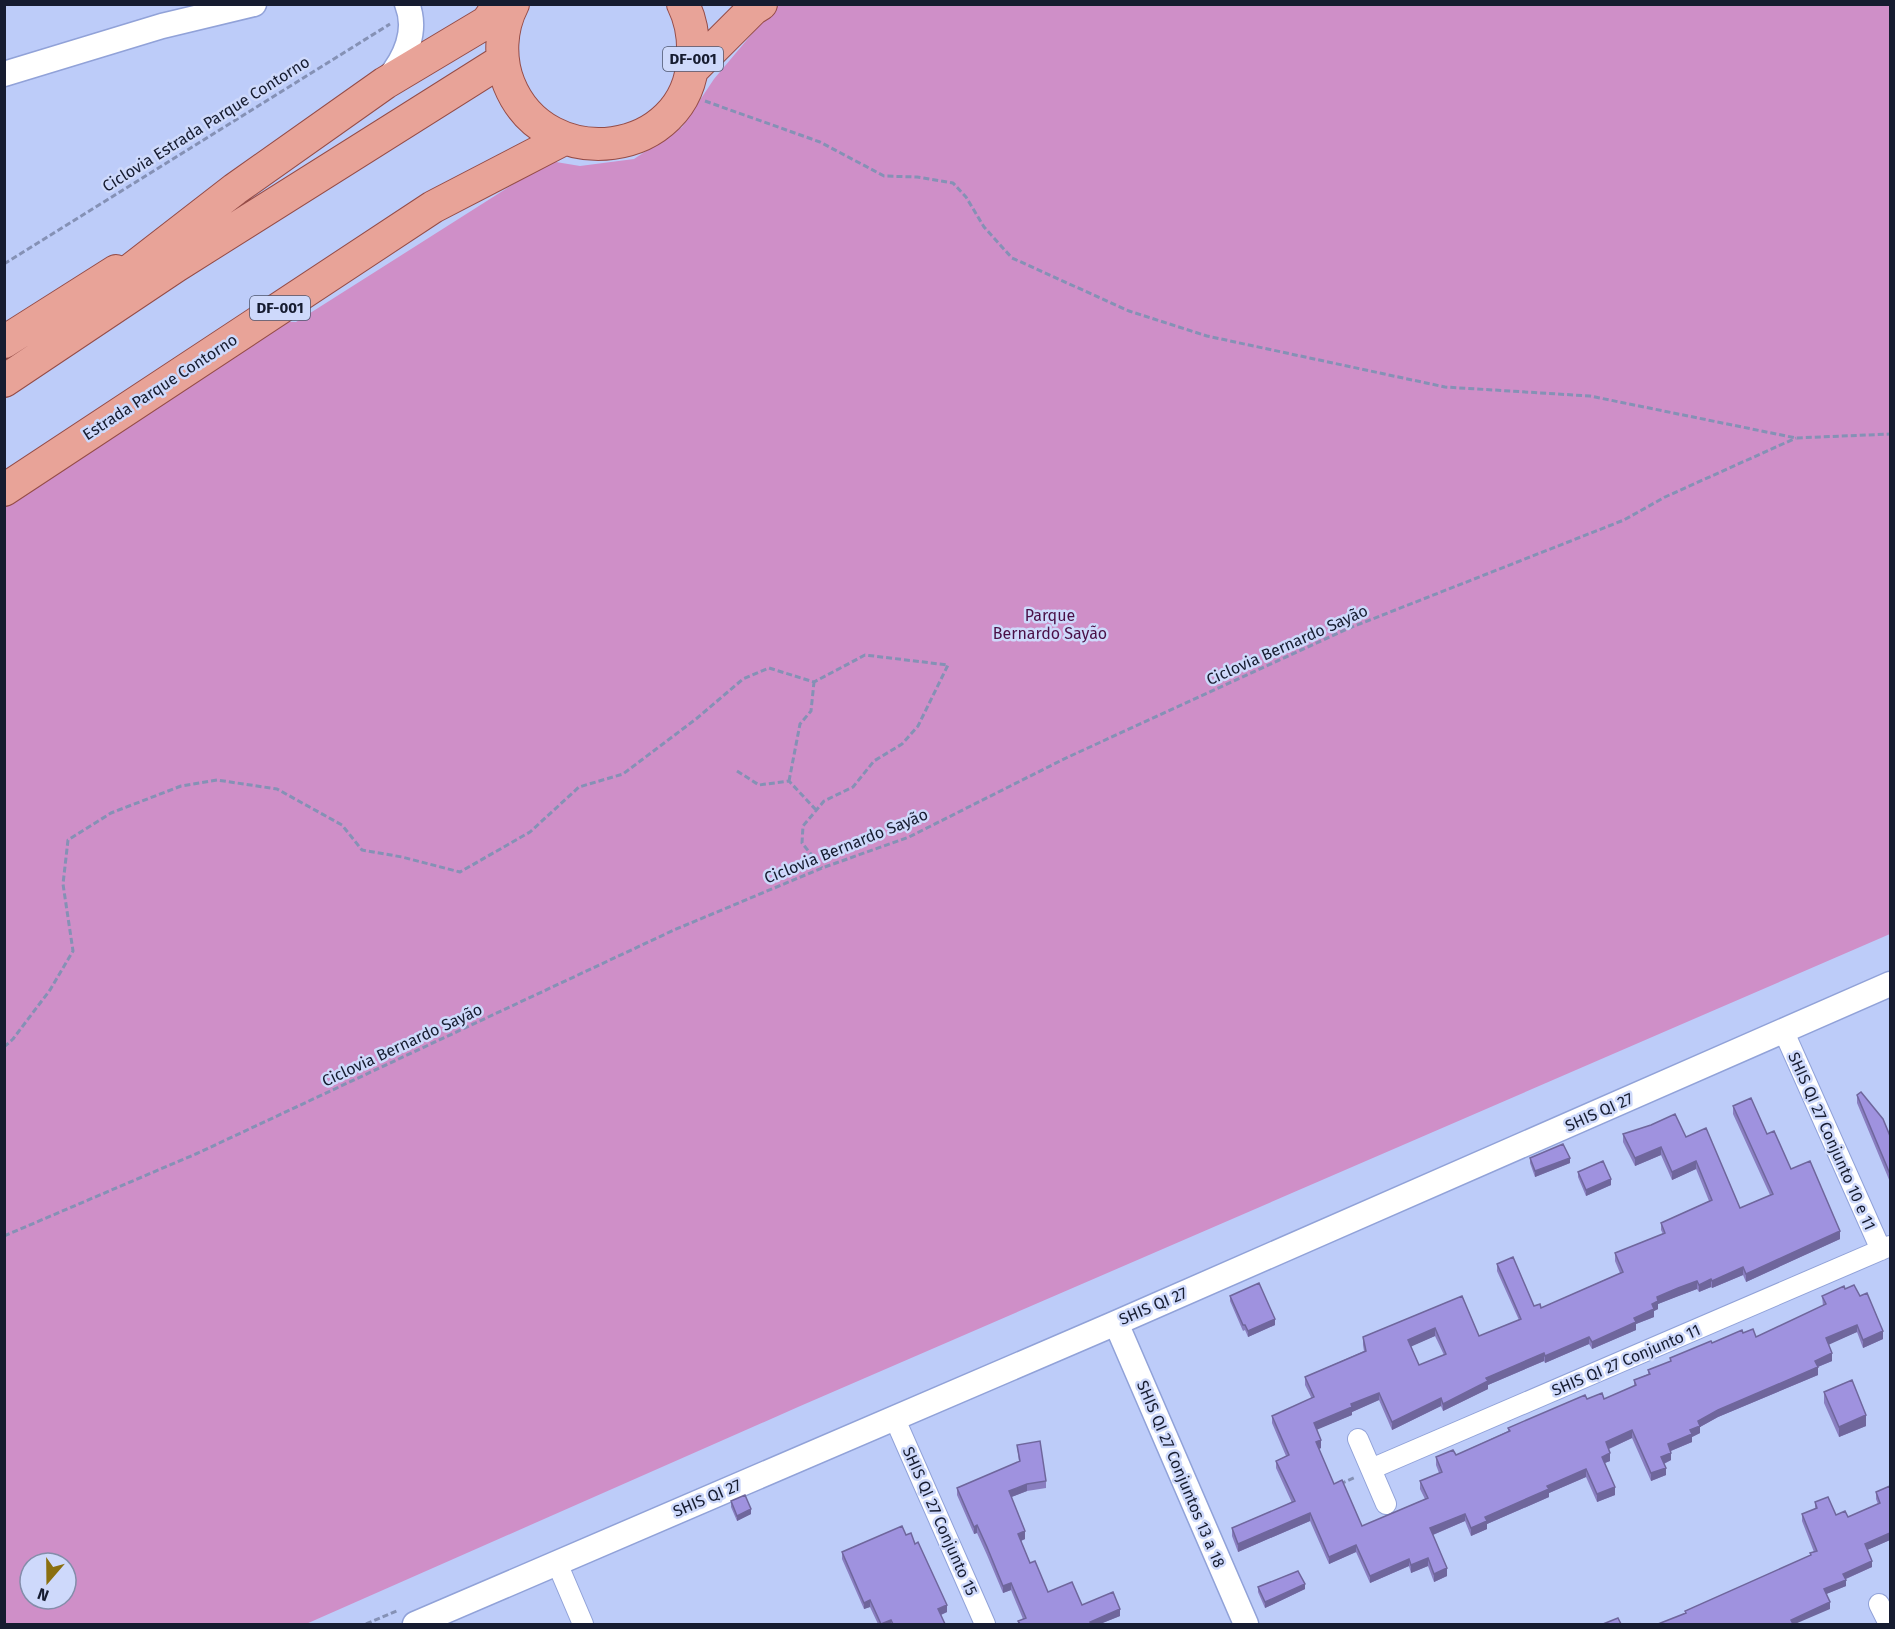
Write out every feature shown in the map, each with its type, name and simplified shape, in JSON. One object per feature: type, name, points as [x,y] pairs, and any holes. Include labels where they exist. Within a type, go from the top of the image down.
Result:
[{"type":"main road","points":[[61,343],[124,275],[183,229],[385,83],[487,22],[496,4]]},
{"type":"main road","name":"DF-001","points":[[513,4],[503,34],[503,60],[513,93],[522,108],[534,121],[564,139],[583,144],[603,145],[623,142],[642,135],[659,124],[673,110],[688,81],[753,9],[761,4]]},
{"type":"main road","name":"DF-001","points":[[683,4],[691,23],[694,39],[688,81]]},
{"type":"main road","points":[[4,381],[176,266],[503,60]]},
{"type":"main road","name":"Estrada Parque Contorno","points":[[4,490],[433,207],[564,139]]},
{"type":"main road","points":[[4,342],[183,229]]},
{"type":"street","points":[[4,74],[162,26],[254,4]]},
{"type":"street","points":[[385,83],[406,54],[410,31],[408,8]]},
{"type":"street","name":"SHIS QI 27","points":[[415,1624],[1116,1323],[1890,984]]},
{"type":"street","name":"SHIS QI 27 Conjunto 10 e 11","points":[[1784,1032],[1886,1248]]},
{"type":"street","name":"SHIS QI 27 Conjunto 11","points":[[1371,1469],[1886,1248]]},
{"type":"street","name":"SHIS QI 27 Conjuntos 13 a 18","points":[[1116,1323],[1246,1624]]},
{"type":"street","name":"SHIS QI 27 Conjunto 15","points":[[894,1418],[985,1624]]},
{"type":"street","points":[[1358,1439],[1386,1504]]},
{"type":"street","points":[[557,1563],[583,1624]]},
{"type":"street","points":[[1880,1604],[1889,1624]]},
{"type":"path","name":"Ciclovia Estrada Parque Contorno","points":[[4,264],[408,8]]},
{"type":"path","points":[[688,81],[820,142],[885,176],[917,177],[953,183],[966,197],[984,227],[1012,258],[1129,310],[1208,336],[1445,387],[1590,396],[1796,438],[1890,434]]},
{"type":"path","name":"Ciclovia Bernardo Sayão","points":[[4,1236],[198,1153],[674,930],[822,868],[909,837],[1066,758],[1347,629],[1624,520],[1665,497],[1796,438]]},
{"type":"path","points":[[4,1047],[13,1039],[50,990],[73,951],[63,884],[68,840],[111,813],[181,786],[217,780],[277,789],[342,825],[362,850],[402,857],[460,872],[530,832],[579,787],[623,774],[696,719],[743,679],[769,668],[814,682],[864,655],[948,664],[918,726],[902,744],[874,761],[853,787],[824,801],[803,826],[802,843],[822,868]]},
{"type":"path","points":[[789,782],[800,724],[812,711],[814,682]]},
{"type":"path","points":[[737,771],[759,785],[789,782]]},
{"type":"path","points":[[789,782],[816,811]]},
{"type":"path","points":[[1339,1484],[1371,1469]]},
{"type":"green space","name":"Parque Bernardo Sayão","points":[[780,5],[1890,5],[1890,934],[798,1407],[306,1624],[5,1624],[5,490],[259,321],[296,322],[550,161],[580,166],[634,159],[682,127],[714,79],[772,10]]},
{"type":"building","points":[[1861,1092],[1883,1119],[1890,1136],[1890,1174],[1857,1095]]},
{"type":"building","points":[[1751,1098],[1767,1134],[1774,1131],[1791,1169],[1810,1161],[1840,1231],[1746,1274],[1743,1267],[1712,1281],[1711,1279],[1699,1285],[1697,1281],[1657,1297],[1658,1301],[1652,1304],[1654,1309],[1634,1318],[1636,1322],[1592,1342],[1589,1337],[1545,1356],[1544,1353],[1486,1378],[1488,1381],[1443,1404],[1441,1398],[1392,1422],[1379,1393],[1314,1423],[1321,1440],[1316,1442],[1334,1484],[1342,1480],[1362,1526],[1428,1498],[1420,1481],[1442,1472],[1436,1457],[1453,1450],[1456,1455],[1510,1431],[1508,1428],[1585,1395],[1587,1399],[1602,1393],[1604,1399],[1636,1385],[1634,1380],[1650,1374],[1648,1370],[1671,1361],[1670,1358],[1711,1341],[1712,1343],[1742,1330],[1743,1333],[1753,1329],[1756,1337],[1826,1304],[1822,1296],[1844,1286],[1845,1289],[1854,1285],[1860,1296],[1867,1293],[1883,1331],[1863,1340],[1857,1325],[1826,1338],[1832,1353],[1815,1361],[1818,1367],[1718,1410],[1698,1421],[1700,1426],[1690,1430],[1692,1434],[1668,1444],[1671,1453],[1661,1457],[1666,1468],[1651,1473],[1632,1430],[1606,1442],[1610,1453],[1602,1457],[1615,1487],[1597,1494],[1586,1469],[1547,1486],[1549,1489],[1485,1517],[1487,1521],[1471,1528],[1465,1514],[1430,1528],[1447,1568],[1434,1574],[1428,1558],[1411,1565],[1409,1559],[1370,1576],[1356,1545],[1329,1557],[1310,1513],[1238,1544],[1232,1528],[1295,1501],[1276,1461],[1289,1455],[1272,1416],[1314,1397],[1305,1377],[1366,1351],[1363,1337],[1462,1296],[1479,1336],[1521,1319],[1497,1264],[1513,1257],[1534,1306],[1540,1304],[1541,1308],[1623,1272],[1615,1253],[1665,1233],[1661,1223],[1712,1200],[1696,1161],[1672,1172],[1661,1147],[1635,1158],[1623,1134],[1675,1114],[1686,1137],[1706,1128],[1740,1208],[1773,1194],[1733,1106]],"holes":[[[1435,1328],[1446,1354],[1419,1365],[1408,1340]]]},
{"type":"building","points":[[1563,1144],[1570,1158],[1535,1171],[1530,1158]]},
{"type":"building","points":[[1603,1161],[1611,1179],[1586,1190],[1578,1172]]},
{"type":"building","points":[[1259,1283],[1275,1319],[1248,1331],[1230,1296]]},
{"type":"building","points":[[1852,1380],[1866,1415],[1839,1427],[1824,1392]]},
{"type":"building","points":[[1040,1441],[1046,1481],[1027,1484],[1009,1491],[1025,1531],[1018,1534],[1030,1563],[1035,1561],[1048,1592],[1072,1582],[1082,1605],[1113,1592],[1120,1609],[1090,1622],[1091,1624],[1020,1624],[1018,1621],[1026,1618],[1011,1583],[1003,1586],[977,1525],[974,1527],[957,1488],[1020,1461],[1017,1445]]},
{"type":"building","points":[[1890,1486],[1890,1533],[1865,1544],[1872,1561],[1843,1574],[1846,1580],[1824,1589],[1830,1602],[1791,1620],[1793,1624],[1658,1624],[1817,1551],[1802,1514],[1817,1508],[1815,1502],[1828,1497],[1836,1515],[1845,1511],[1848,1517],[1880,1503],[1876,1492]]},
{"type":"building","points":[[745,1495],[751,1509],[737,1516],[731,1501]]},
{"type":"building","points":[[902,1526],[906,1535],[911,1533],[915,1544],[918,1542],[947,1605],[938,1609],[945,1624],[893,1624],[891,1620],[881,1624],[870,1600],[864,1603],[842,1552]]},
{"type":"building","points":[[1298,1571],[1305,1584],[1265,1602],[1258,1587]]},
{"type":"building","points":[[1618,1618],[1621,1624],[1603,1624]]}]
